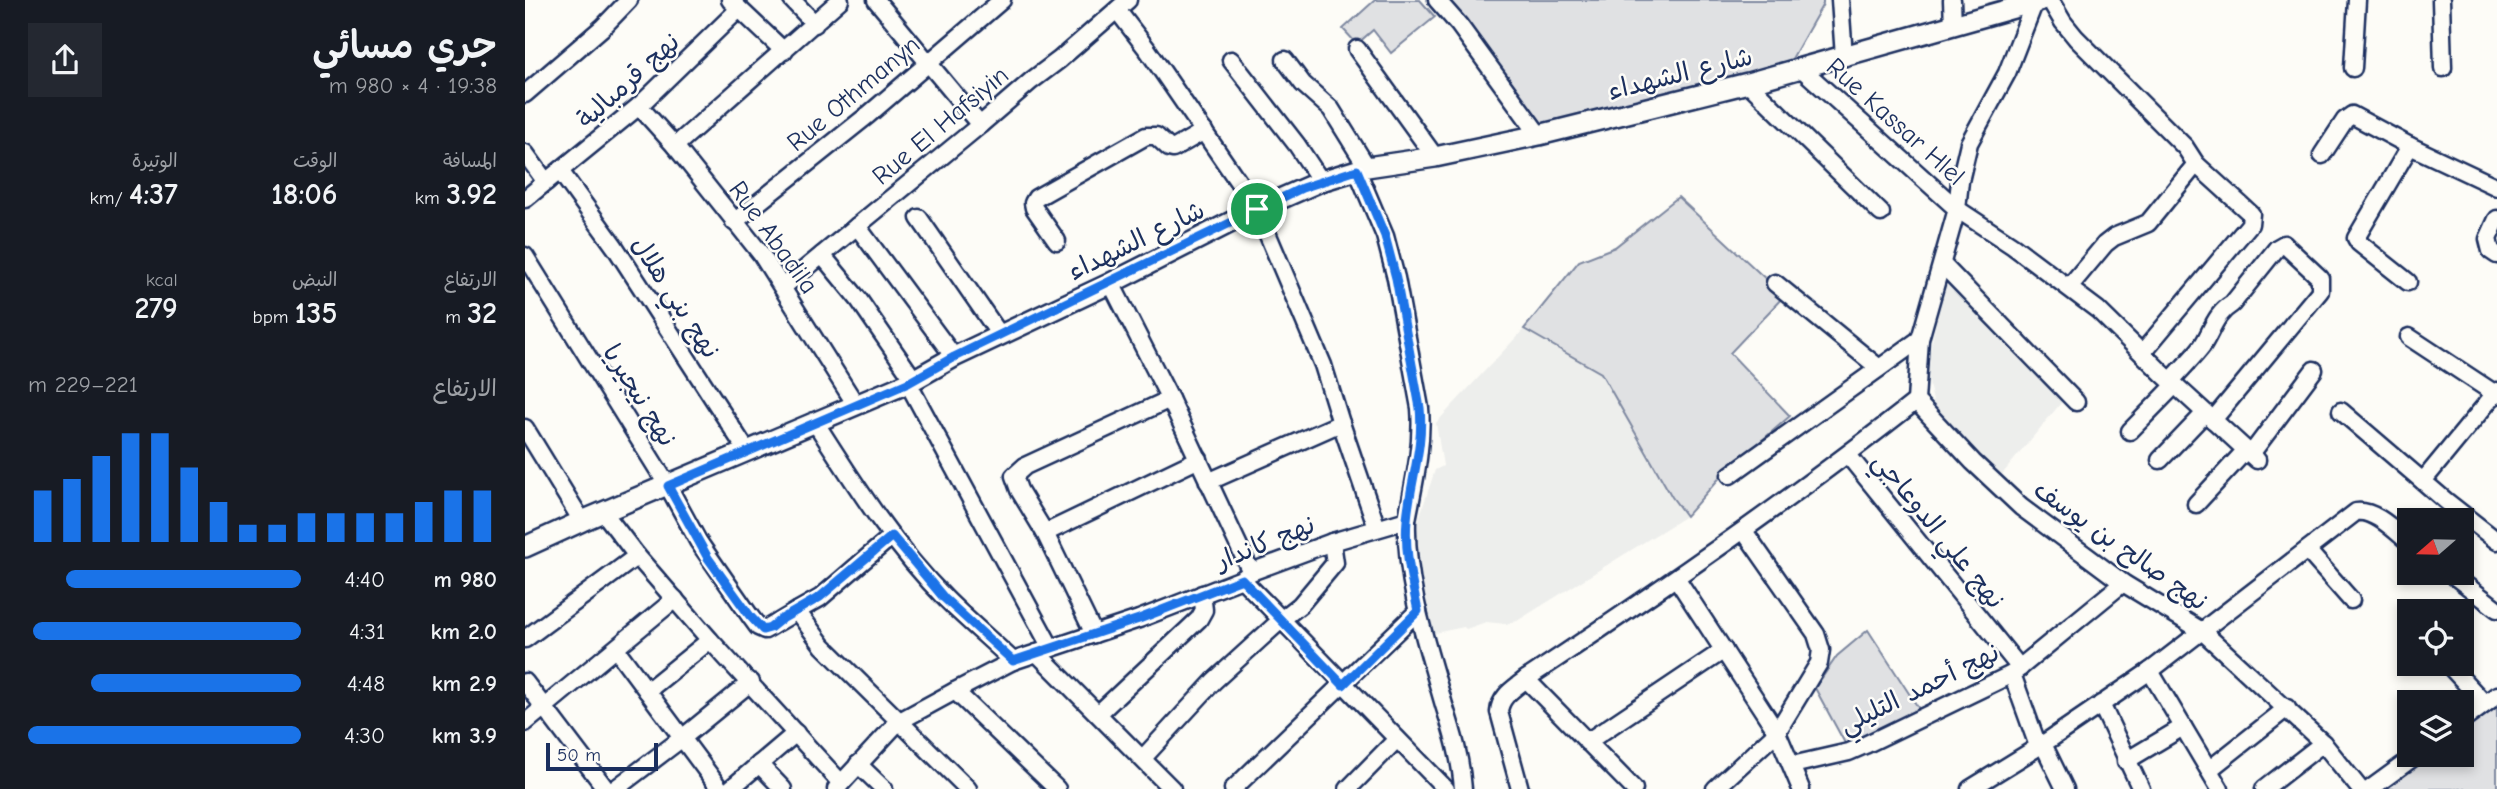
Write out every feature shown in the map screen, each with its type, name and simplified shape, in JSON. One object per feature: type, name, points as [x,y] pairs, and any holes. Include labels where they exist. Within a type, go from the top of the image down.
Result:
[{"type":"street","points":[[525,94],[582,46],[629,0]]},
{"type":"street","points":[[792,0],[815,24]]},
{"type":"street","points":[[675,146],[840,0]]},
{"type":"street","points":[[876,0],[980,125]]},
{"type":"street","name":"Rue Othmanyn","points":[[734,222],[868,115],[1002,0]]},
{"type":"street","points":[[1437,0],[1459,25],[1539,135]]},
{"type":"street","points":[[1840,0],[1844,57]]},
{"type":"street","points":[[1952,0],[1954,26]]},
{"type":"street","points":[[1520,789],[1499,707],[1506,695],[1744,531],[1916,401],[1920,339],[1957,209],[1969,143],[2042,0],[2076,38],[2185,147],[2196,164],[2247,210],[2251,220],[2142,353]]},
{"type":"street","name":"شارع الشهداء","points":[[525,547],[911,381],[954,357],[1111,283],[1257,209],[1321,181],[1362,169],[1539,135],[1748,83],[2042,0]]},
{"type":"street","points":[[2353,68],[2357,0]]},
{"type":"street","points":[[2441,0],[2443,68]]},
{"type":"street","points":[[734,4],[784,51]]},
{"type":"street","name":"نهج قرمبالية","points":[[525,199],[639,106],[734,4]]},
{"type":"street","points":[[1122,5],[1257,209],[1324,365],[1377,528]]},
{"type":"street","name":"Rue El Hafsiyin","points":[[783,287],[1122,5]]},
{"type":"street","points":[[1357,49],[1435,157]]},
{"type":"street","points":[[1231,60],[1289,134],[1321,181]]},
{"type":"street","points":[[1111,283],[1199,459],[1246,575],[1281,620],[1343,685],[1397,739],[1456,788],[1461,761],[1418,611],[1406,542],[1422,428],[1396,278],[1362,169],[1331,109],[1303,84],[1285,60]]},
{"type":"street","name":"Rue Kassar Hlel","points":[[1802,69],[1957,209],[2098,310],[2251,454]]},
{"type":"street","points":[[1748,83],[1881,214]]},
{"type":"street","name":"Rue Abadila","points":[[639,106],[675,146],[761,254],[856,405]]},
{"type":"street","points":[[2322,155],[2345,120],[2352,115],[2497,187]]},
{"type":"street","points":[[1056,241],[1034,208],[1036,198],[1146,136],[1156,136],[1169,149],[1173,149],[1204,131]]},
{"type":"street","points":[[2407,282],[2356,238],[2410,146]]},
{"type":"street","points":[[525,153],[545,182]]},
{"type":"street","points":[[2069,287],[2105,244],[2114,237],[2148,223],[2196,164]]},
{"type":"street","name":"نهج بني هلال","points":[[560,171],[628,266],[747,451]]},
{"type":"street","points":[[919,218],[1000,335]]},
{"type":"street","points":[[2497,219],[2488,239],[2491,251],[2497,255]]},
{"type":"street","points":[[857,226],[954,357]]},
{"type":"street","points":[[2130,430],[2173,383],[2203,345],[2209,329],[2277,248],[2284,244],[2320,278],[2320,291],[2209,417],[2160,460]]},
{"type":"street","points":[[822,255],[859,300],[911,381],[1044,650],[1098,714],[1172,789]]},
{"type":"street","name":"نهج نيجيريا","points":[[525,256],[668,486],[698,541],[758,627],[768,630],[820,597],[892,536]]},
{"type":"street","points":[[1942,264],[2076,402]]},
{"type":"street","points":[[1775,283],[1879,368]]},
{"type":"street","points":[[2409,337],[2496,393],[2423,481]]},
{"type":"street","points":[[1730,475],[1920,339]]},
{"type":"street","points":[[2196,504],[2251,454],[2314,370]]},
{"type":"street","points":[[1094,634],[1045,533],[1016,484],[1014,475],[1019,470],[1170,399]]},
{"type":"street","name":"نهج صالح بن يوسف","points":[[1916,401],[2021,508],[2123,583],[2202,631],[2323,743],[2360,789]]},
{"type":"street","points":[[2341,411],[2497,541]]},
{"type":"street","points":[[815,422],[853,483],[892,536],[944,598],[1013,661]]},
{"type":"street","points":[[1208,482],[1341,423]]},
{"type":"street","points":[[525,428],[582,521]]},
{"type":"street","name":"نهج علي الدوعاجي","points":[[1847,455],[2016,671],[2040,745],[2065,789]]},
{"type":"street","points":[[1045,533],[1199,459]]},
{"type":"street","points":[[1970,789],[2150,671],[2346,519],[2361,511],[2375,517],[2397,533]]},
{"type":"street","points":[[604,513],[637,556],[796,733],[839,786]]},
{"type":"street","name":"نهج كاندار","points":[[839,786],[898,722],[1013,661],[1202,594],[1332,542],[1407,520]]},
{"type":"street","points":[[1715,789],[1777,732],[1815,674],[1821,650],[1816,634],[1744,531]]},
{"type":"street","points":[[1143,758],[1214,681],[1300,605],[1333,567],[1335,559],[1332,542]]},
{"type":"street","points":[[2307,550],[2351,600]]},
{"type":"street","points":[[525,639],[637,556]]},
{"type":"street","points":[[1677,579],[1777,732],[1801,789]]},
{"type":"street","name":"نهج أحمد التليلي","points":[[1792,765],[1865,745],[2016,671],[2123,583]]},
{"type":"street","points":[[2466,585],[2497,608]]},
{"type":"street","points":[[1098,714],[1199,619],[1204,610],[1202,594]]},
{"type":"street","points":[[525,723],[675,599]]},
{"type":"street","points":[[797,611],[823,646],[968,789]]},
{"type":"street","points":[[1233,789],[1418,611]]},
{"type":"street","points":[[647,691],[710,640]]},
{"type":"street","points":[[615,649],[720,789]]},
{"type":"street","points":[[1587,742],[1724,650]]},
{"type":"street","points":[[2150,671],[2220,789]]},
{"type":"street","points":[[2462,676],[2491,700],[2474,712]]},
{"type":"street","points":[[1526,679],[1634,789]]},
{"type":"street","points":[[525,682],[605,789]]},
{"type":"street","points":[[615,789],[751,682]]},
{"type":"street","points":[[955,691],[1056,789]]},
{"type":"street","points":[[2101,704],[2141,789]]},
{"type":"street","points":[[2210,769],[2287,708]]},
{"type":"street","points":[[2126,761],[2183,727]]},
{"type":"street","points":[[730,789],[796,733]]},
{"type":"street","points":[[1348,789],[1397,739]]},
{"type":"street","points":[[2265,789],[2323,743]]},
{"type":"street","points":[[759,764],[783,789]]},
{"type":"street","points":[[858,764],[884,789]]},
{"type":"street","points":[[2370,789],[2400,767]]},
{"type":"shaded area","points":[[1375,0],[1420,0],[1435,17],[1391,53],[1373,30],[1357,44],[1343,29]]},
{"type":"shaded area","points":[[1446,0],[1823,0],[1823,4],[1789,64],[1545,128]]},
{"type":"shaded area","points":[[1678,197],[1784,296],[1730,353],[1790,416],[1723,474],[1686,516],[1672,497],[1601,373],[1524,329],[1579,261],[1615,247]]},
{"type":"shaded area","points":[[1946,273],[2065,398],[1999,478],[1936,414],[1926,371]]},
{"type":"shaded area","points":[[1524,329],[1601,373],[1672,497],[1686,516],[1517,621],[1506,624],[1486,622],[1466,629],[1464,627],[1430,634],[1411,543],[1435,470],[1443,466],[1436,423]]},
{"type":"shaded area","points":[[1868,630],[1921,712],[1847,747],[1815,688],[1837,656]]},
{"type":"shaded area","points":[[2497,707],[2497,789],[2383,789],[2413,767],[2474,767],[2474,723]]},
{"type":"route","points":[[1357,170],[1385,236],[1411,355],[1422,428],[1406,542],[1418,611],[1343,685],[1242,579],[1139,619],[1013,661],[944,598],[892,536],[820,597],[768,630],[758,627],[708,558],[668,486],[908,383],[954,357],[1111,283],[1257,209],[1302,188],[1357,170]]}]
